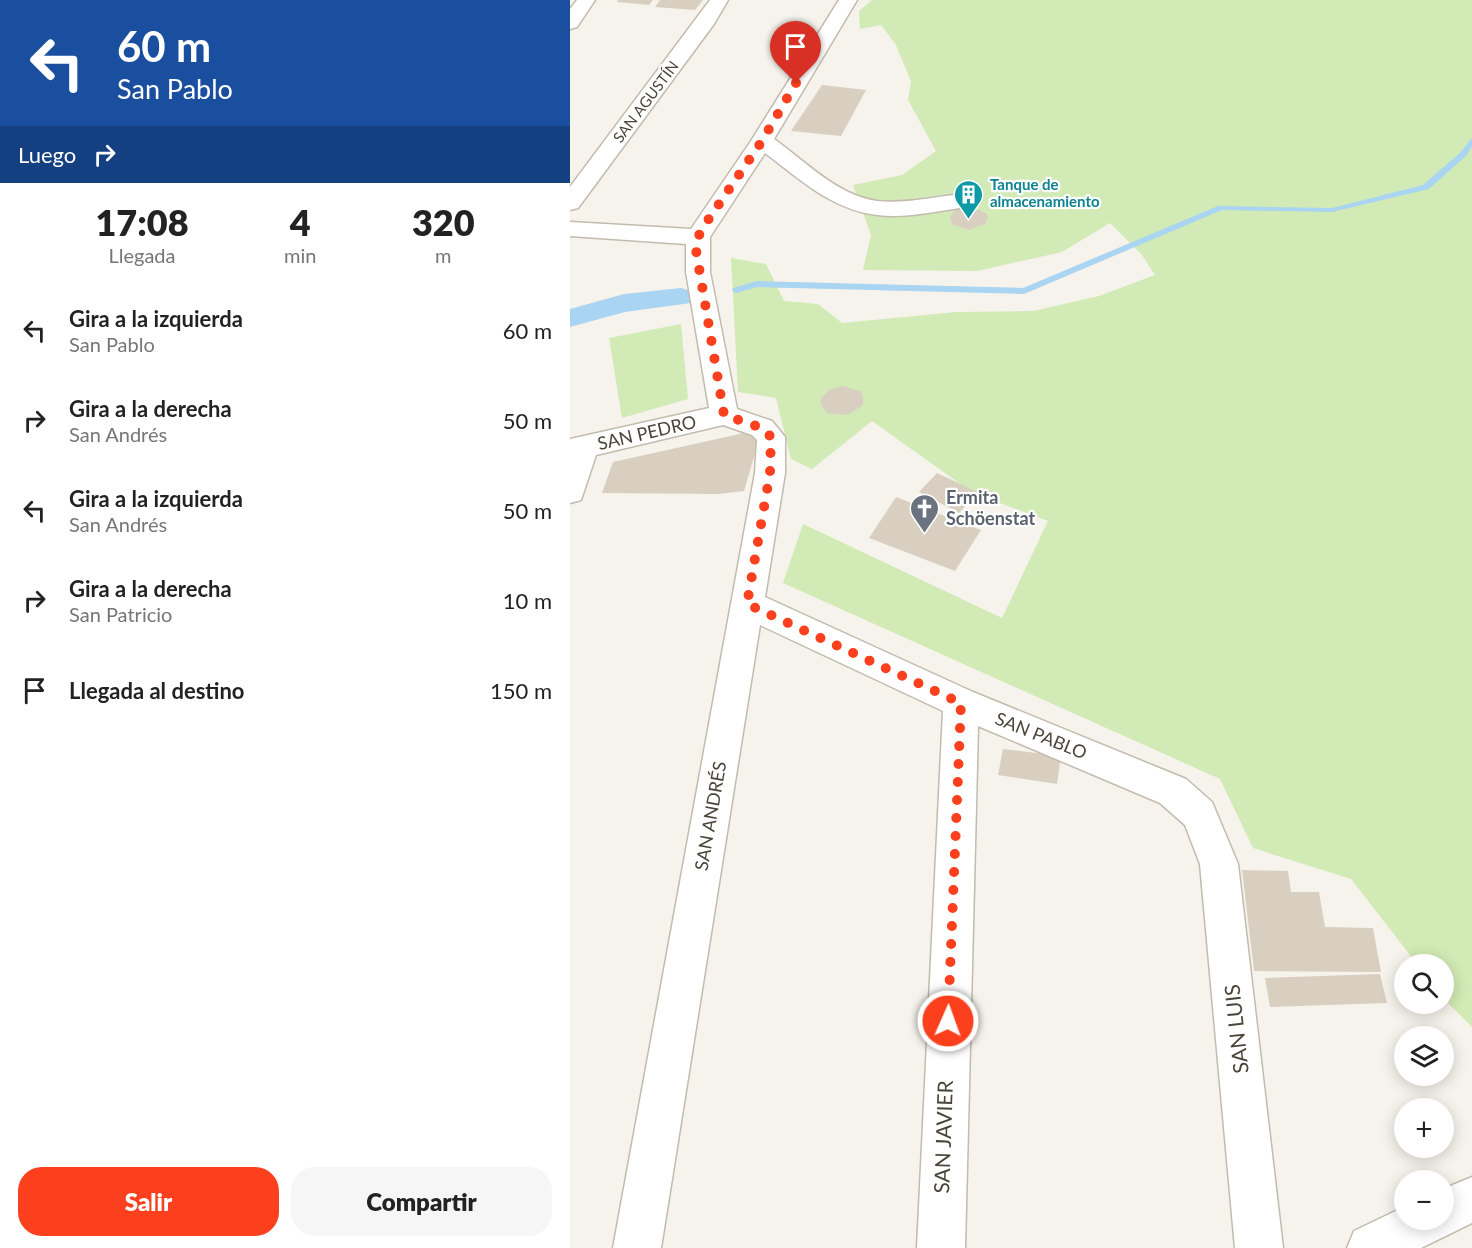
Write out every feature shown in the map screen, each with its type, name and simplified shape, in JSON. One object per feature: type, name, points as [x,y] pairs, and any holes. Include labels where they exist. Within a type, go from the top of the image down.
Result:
[{"type":"street","points":[[570,23],[586,0]]},
{"type":"street","name":"SAN AGUSTÍN","points":[[570,203],[707,20],[719,0]]},
{"type":"street","points":[[724,415],[698,272],[698,237],[762,141],[844,7]]},
{"type":"street","points":[[762,141],[831,190],[862,205],[892,207],[969,200]]},
{"type":"street","points":[[570,229],[698,237]]},
{"type":"street","name":"SAN PEDRO","points":[[577,449],[724,415]]},
{"type":"street","name":"SAN ANDRÉS","points":[[637,1248],[770,473],[771,437],[762,428],[724,415]]},
{"type":"street","points":[[570,492],[577,449]]},
{"type":"street","name":"SAN PABLO","points":[[747,604],[961,703],[1173,791],[1199,814]]},
{"type":"street","name":"SAN JAVIER","points":[[941,1248],[961,703]]},
{"type":"street","name":"SAN LUIS","points":[[1199,814],[1220,864],[1259,1248]]},
{"type":"street","points":[[1454,1207],[1472,1200]]},
{"type":"street","points":[[1371,1248],[1408,1230]]},
{"type":"green space","points":[[872,0],[1472,0],[1472,1027],[1454,1009],[1454,954],[1409,954],[1351,879],[1253,848],[1220,779],[783,583],[803,524],[1002,618],[1048,521],[973,493],[872,421],[812,469],[791,459],[776,398],[738,392],[731,258],[766,264],[784,301],[818,304],[842,323],[956,312],[1033,311],[1099,296],[1155,275],[1142,255],[1110,223],[1062,252],[977,271],[863,270],[871,235],[853,185],[902,175],[936,151],[908,100],[911,81],[896,45],[881,25],[860,29],[859,11]]},
{"type":"green space","points":[[681,324],[688,399],[622,418],[609,338]]},
{"type":"building","points":[[618,0],[653,0],[649,5],[617,2]]},
{"type":"building","points":[[660,0],[703,0],[695,10],[655,7]]},
{"type":"building","points":[[822,85],[866,90],[841,136],[791,131]]},
{"type":"building","name":"Tanque de almacenamiento","points":[[972,207],[986,213],[988,217],[985,224],[969,230],[952,224],[950,217],[955,210]]},
{"type":"building","points":[[842,386],[860,391],[863,395],[863,405],[848,415],[827,413],[821,404],[821,399],[829,390]]},
{"type":"building","points":[[744,433],[759,440],[744,491],[718,494],[602,493],[613,462]]},
{"type":"building","points":[[937,473],[978,492],[959,513],[919,492]]},
{"type":"building","name":"Ermita Schöenstat","points":[[896,497],[981,530],[955,571],[869,538]]},
{"type":"building","points":[[1003,749],[1061,756],[1057,784],[998,775]]},
{"type":"building","points":[[1242,870],[1288,871],[1291,892],[1319,892],[1325,927],[1373,928],[1381,972],[1254,971]]},
{"type":"building","points":[[1380,974],[1387,1003],[1270,1007],[1265,978]]},
{"type":"waterway","points":[[736,290],[757,284],[1024,291],[1221,208],[1332,210],[1426,187],[1464,153],[1472,141]]},
{"type":"waterway","points":[[570,318],[624,303],[681,297]]},
{"type":"place","name":"Tanque de almacenamiento","points":[[969,220]]},
{"type":"place","name":"Ermita Schöenstat","points":[[925,534]]},
{"type":"route","points":[[796,83],[762,141],[704,226],[698,237],[696,250],[724,415],[762,428],[771,437],[770,473],[762,529],[747,604],[961,703],[948,1021]]}]
